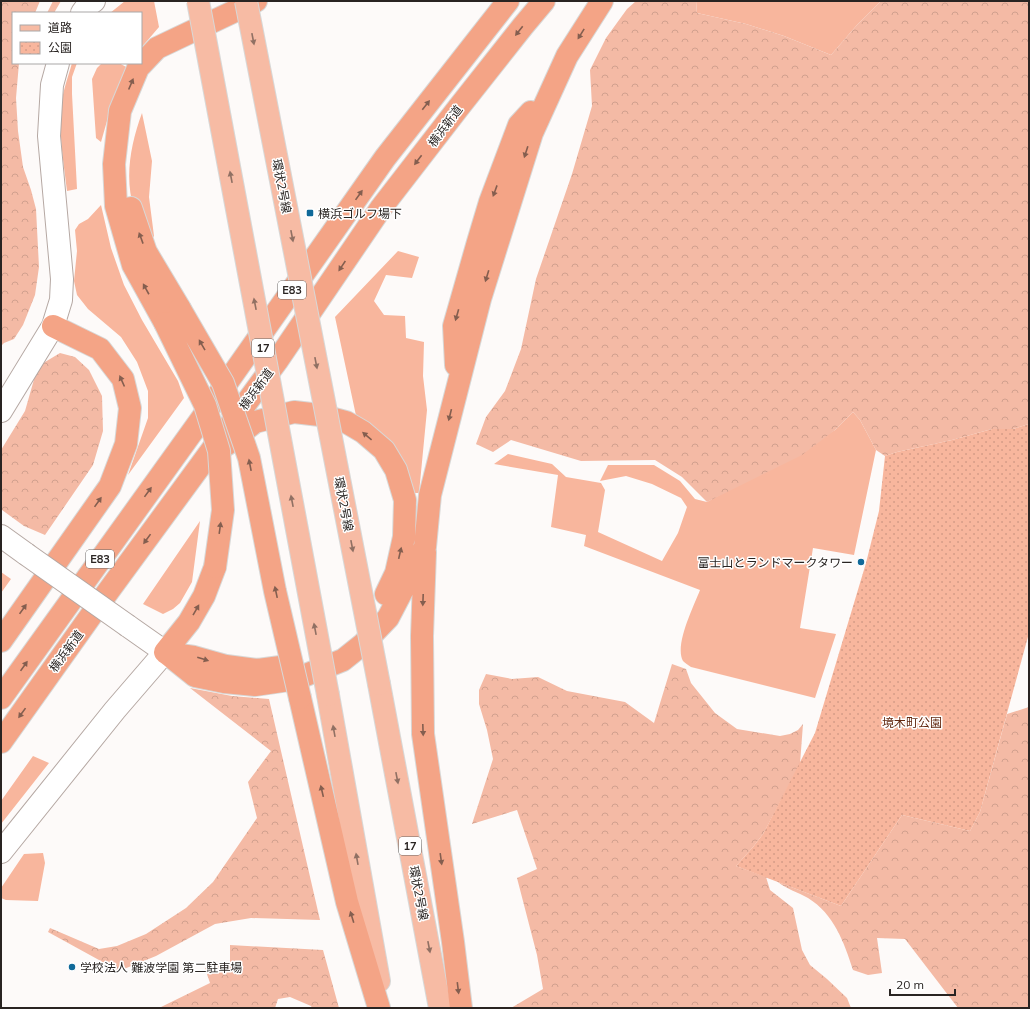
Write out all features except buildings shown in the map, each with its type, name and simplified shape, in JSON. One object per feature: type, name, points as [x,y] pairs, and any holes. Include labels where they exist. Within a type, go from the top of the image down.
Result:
[{"type":"highway","points":[[142,64],[156,48],[253,1]]},
{"type":"highway","name":"E83","points":[[1,698],[200,421],[385,158],[508,1]]},
{"type":"highway","name":"横浜新道","points":[[1,742],[277,361],[382,208],[522,26],[544,1]]},
{"type":"highway","points":[[461,1008],[423,734],[422,636],[425,547],[430,495],[480,299],[532,133],[567,56],[602,1]]},
{"type":"highway","points":[[142,64],[138,68],[120,111],[122,161],[132,213],[146,252],[173,316],[205,405],[219,451],[223,510],[215,567],[204,596],[190,622],[165,652]]},
{"type":"highway","points":[[173,316],[223,383],[249,458],[276,591],[348,902],[379,1008]]},
{"type":"highway","points":[[1,641],[110,486],[126,444],[130,408],[123,379],[100,349],[53,326]]},
{"type":"highway","points":[[165,652],[194,657],[226,666],[258,670],[301,665],[339,648],[383,600],[396,573],[404,536],[405,500],[396,470],[384,450],[363,432],[346,422],[320,415],[294,412],[255,422],[228,442],[194,474]]},
{"type":"highway","points":[[165,652],[195,676],[202,678],[255,685],[296,680],[343,660],[363,644],[388,618],[425,547]]},
{"type":"main road","name":"17","points":[[198,1],[328,695],[383,1008]]},
{"type":"main road","name":"環状2号線","points":[[253,1],[440,1008]]},
{"type":"street","points":[[83,12],[87,6],[94,1]]},
{"type":"street","points":[[1,411],[53,326],[61,300],[62,279],[50,136],[52,85],[58,64]]},
{"type":"street","points":[[1,536],[165,652],[115,710],[1,852]]},
{"type":"green space","points":[[1,1],[40,1],[35,12],[12,12],[12,64],[19,64],[16,98],[18,131],[23,167],[36,209],[39,267],[35,295],[23,325],[14,339],[4,343],[1,346]]},
{"type":"green space","points":[[53,1],[61,1],[55,12],[48,12]]},
{"type":"green space","points":[[125,1],[154,1],[159,27],[142,47],[142,12],[111,12]]},
{"type":"green space","points":[[636,1],[696,1],[697,13],[746,24],[784,36],[831,55],[857,25],[881,1],[1029,1],[1029,424],[1013,429],[992,429],[885,456],[876,450],[860,420],[853,412],[835,430],[802,455],[707,502],[682,477],[655,460],[581,461],[511,440],[493,452],[476,444],[486,417],[505,391],[521,349],[536,279],[572,174],[592,106],[590,70],[606,38],[627,9]]},
{"type":"green space","points":[[696,1],[881,1],[857,25],[831,55],[784,36],[746,24],[697,13]]},
{"type":"green space","points":[[72,64],[77,64],[72,77],[72,94],[77,189],[67,191],[61,131],[61,105]]},
{"type":"green space","points":[[101,64],[121,64],[128,68],[113,100],[101,142],[96,138],[92,79],[97,68]]},
{"type":"green space","points":[[142,113],[152,161],[149,197],[154,236],[149,243],[134,209],[129,185],[132,148]]},
{"type":"green space","points":[[101,205],[111,248],[124,285],[142,320],[178,381],[184,398],[128,475],[148,418],[148,391],[137,362],[121,337],[88,309],[77,295],[74,281],[77,251],[75,230],[79,224],[88,219]]},
{"type":"green space","points":[[398,251],[419,257],[412,278],[386,275],[374,301],[384,315],[405,316],[406,338],[424,342],[423,376],[427,410],[419,493],[409,493],[358,425],[335,317]]},
{"type":"green space","points":[[60,353],[75,357],[89,370],[102,396],[103,431],[93,465],[45,535],[24,526],[2,510],[1,450],[25,411],[37,369]]},
{"type":"green space","points":[[853,412],[860,420],[876,450],[854,555],[813,548],[800,628],[836,634],[815,698],[691,667],[683,661],[681,645],[686,626],[700,590],[584,546],[586,535],[551,527],[558,475],[494,464],[508,454],[552,464],[566,477],[601,483],[605,490],[598,532],[662,561],[678,533],[687,507],[681,498],[652,484],[626,476],[600,481],[608,465],[654,465],[680,481],[695,499],[707,502],[835,430]]},
{"type":"green space","name":"境木町公園","points":[[1029,424],[1029,633],[980,812],[970,831],[902,815],[841,906],[736,866],[763,834],[815,733],[866,563],[879,511],[885,456],[992,429],[1013,429]]},
{"type":"green space","points":[[200,521],[192,582],[180,603],[173,609],[163,614],[143,604]]},
{"type":"green space","points":[[1,572],[11,579],[1,593]]},
{"type":"green space","points":[[672,664],[686,669],[691,683],[715,713],[737,729],[780,736],[790,734],[798,730],[803,724],[800,764],[763,834],[736,866],[766,877],[770,890],[793,908],[802,950],[810,965],[847,998],[851,1008],[511,1008],[543,989],[537,955],[517,878],[537,869],[517,810],[472,824],[493,759],[487,730],[479,704],[479,690],[486,674],[512,679],[538,677],[567,691],[625,702],[654,723]]},
{"type":"green space","points":[[190,688],[232,696],[269,699],[320,920],[251,918],[215,924],[156,956],[119,971],[48,932],[50,928],[99,949],[117,946],[146,934],[186,908],[213,882],[257,818],[248,782],[271,751]]},
{"type":"green space","points":[[1029,707],[1029,1008],[958,1008],[905,939],[877,938],[882,973],[868,975],[853,970],[842,939],[825,912],[808,898],[778,882],[841,906],[902,815],[970,831],[980,812],[1007,714]]},
{"type":"green space","points":[[33,756],[49,763],[1,824],[1,801]]},
{"type":"green space","points":[[43,853],[45,863],[38,901],[6,900],[1,898],[1,888],[24,854]]},
{"type":"green space","points":[[230,945],[323,950],[339,1008],[312,1008],[311,1006],[290,997],[278,999],[275,1008],[159,1008],[210,983],[205,968],[230,962]]},
{"type":"place","name":"横浜ゴルフ場下","points":[[310,213]]},
{"type":"place","name":"富士山とランドマークタワー","points":[[861,562]]},
{"type":"place","name":"学校法人 難波学園 第二駐車場","points":[[72,967]]}]
